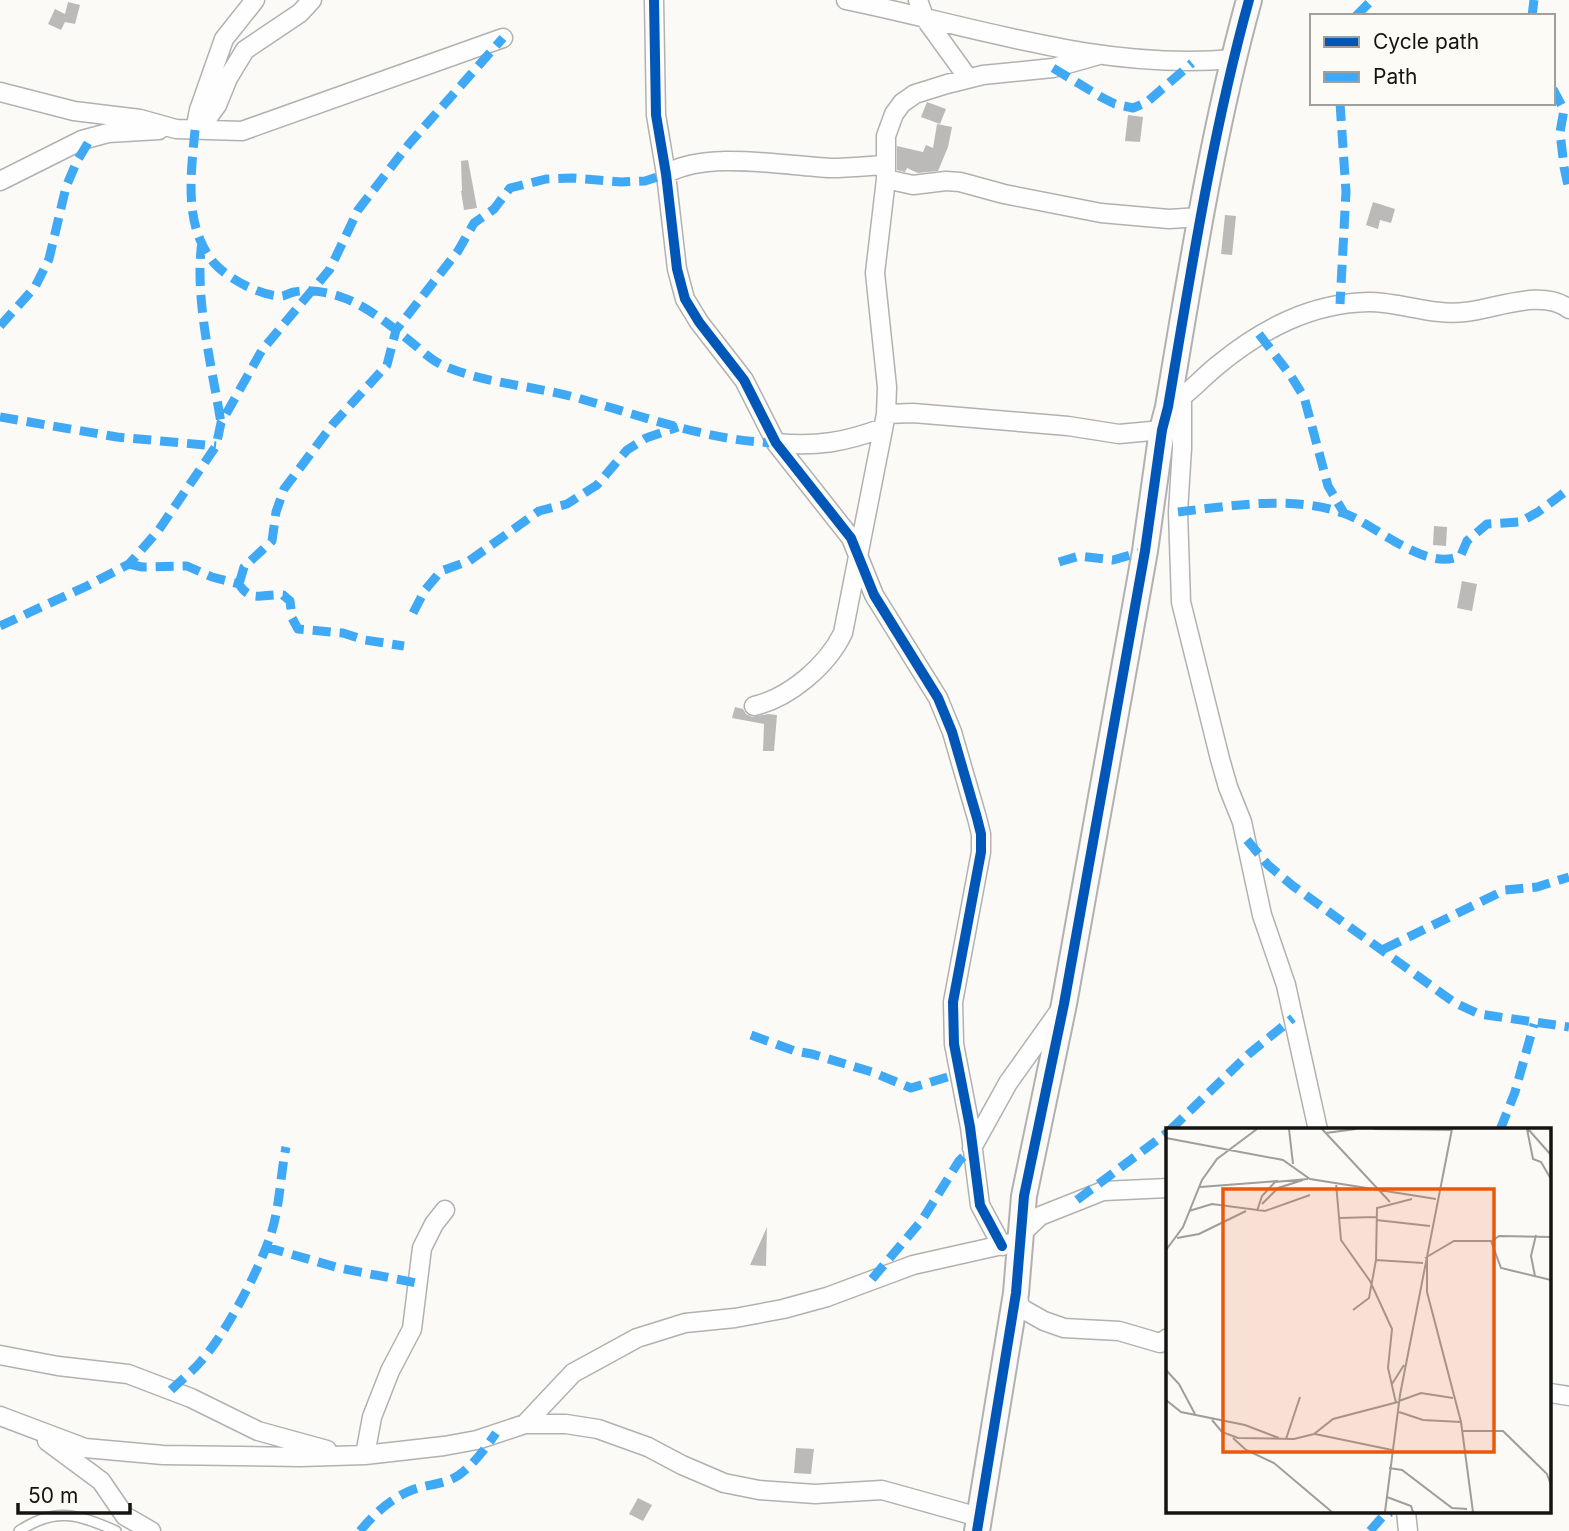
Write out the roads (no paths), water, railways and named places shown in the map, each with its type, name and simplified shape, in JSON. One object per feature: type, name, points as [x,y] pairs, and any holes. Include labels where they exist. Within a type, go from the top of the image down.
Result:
[{"type":"street","points":[[196,128],[199,110],[224,39],[255,0]]},
{"type":"street","points":[[196,128],[217,105],[228,78],[245,50],[300,13],[312,0]]},
{"type":"street","points":[[654,0],[656,116],[677,269],[685,299],[699,322],[744,380],[776,443],[842,527],[858,554],[874,595],[939,698],[960,757],[981,834],[981,852],[953,1002],[954,1044],[961,1073],[980,1205],[1015,1239]]},
{"type":"street","points":[[846,0],[1099,55],[1192,63],[1233,59]]},
{"type":"street","points":[[918,0],[924,18],[968,78]]},
{"type":"street","points":[[0,1416],[85,1447],[163,1455],[300,1457],[408,1451],[466,1442],[525,1423],[566,1424],[597,1429],[648,1447],[724,1483],[747,1488],[815,1494],[882,1490],[978,1524],[1016,1293],[1015,1239],[1064,1004],[1171,411],[1200,217],[1233,59],[1249,0]]},
{"type":"street","points":[[0,181],[82,140],[108,133],[196,128],[242,131],[503,38]]},
{"type":"street","points":[[754,706],[780,698],[837,647],[843,633],[885,421],[887,387],[875,273],[886,136],[894,114],[902,103],[915,94],[968,78],[1053,68],[1099,55]]},
{"type":"street","points":[[0,92],[75,111],[140,119],[176,129]]},
{"type":"street","points":[[666,174],[687,164],[716,162],[885,172],[913,185],[960,182],[1004,194],[1101,213],[1169,219],[1200,217]]},
{"type":"street","points":[[776,443],[826,444],[845,441],[885,421],[913,413],[1119,433],[1171,411],[1218,365],[1259,334],[1297,315],[1340,304],[1382,302],[1455,313],[1509,302],[1567,303]]},
{"type":"street","points":[[1171,411],[1181,602],[1220,759],[1242,822],[1262,915],[1286,985],[1318,1128]]},
{"type":"street","points":[[972,1148],[1008,1083],[1064,1004]]},
{"type":"street","points":[[525,1423],[573,1373],[637,1338],[685,1323],[735,1318],[783,1309],[827,1297],[913,1265],[1015,1239],[1040,1216],[1103,1191],[1166,1188]]},
{"type":"street","points":[[365,1455],[372,1417],[385,1382],[412,1329],[422,1248],[434,1224],[445,1210]]},
{"type":"street","points":[[1016,1293],[1021,1308],[1034,1317],[1064,1328],[1119,1331],[1160,1343],[1166,1339]]},
{"type":"street","points":[[0,1355],[58,1366],[128,1374],[191,1398],[258,1431],[344,1455]]},
{"type":"street","points":[[26,1426],[83,1465],[101,1481],[125,1516],[151,1531]]},
{"type":"lane","points":[[19,1531],[41,1518],[58,1515],[78,1516],[116,1531]]}]
